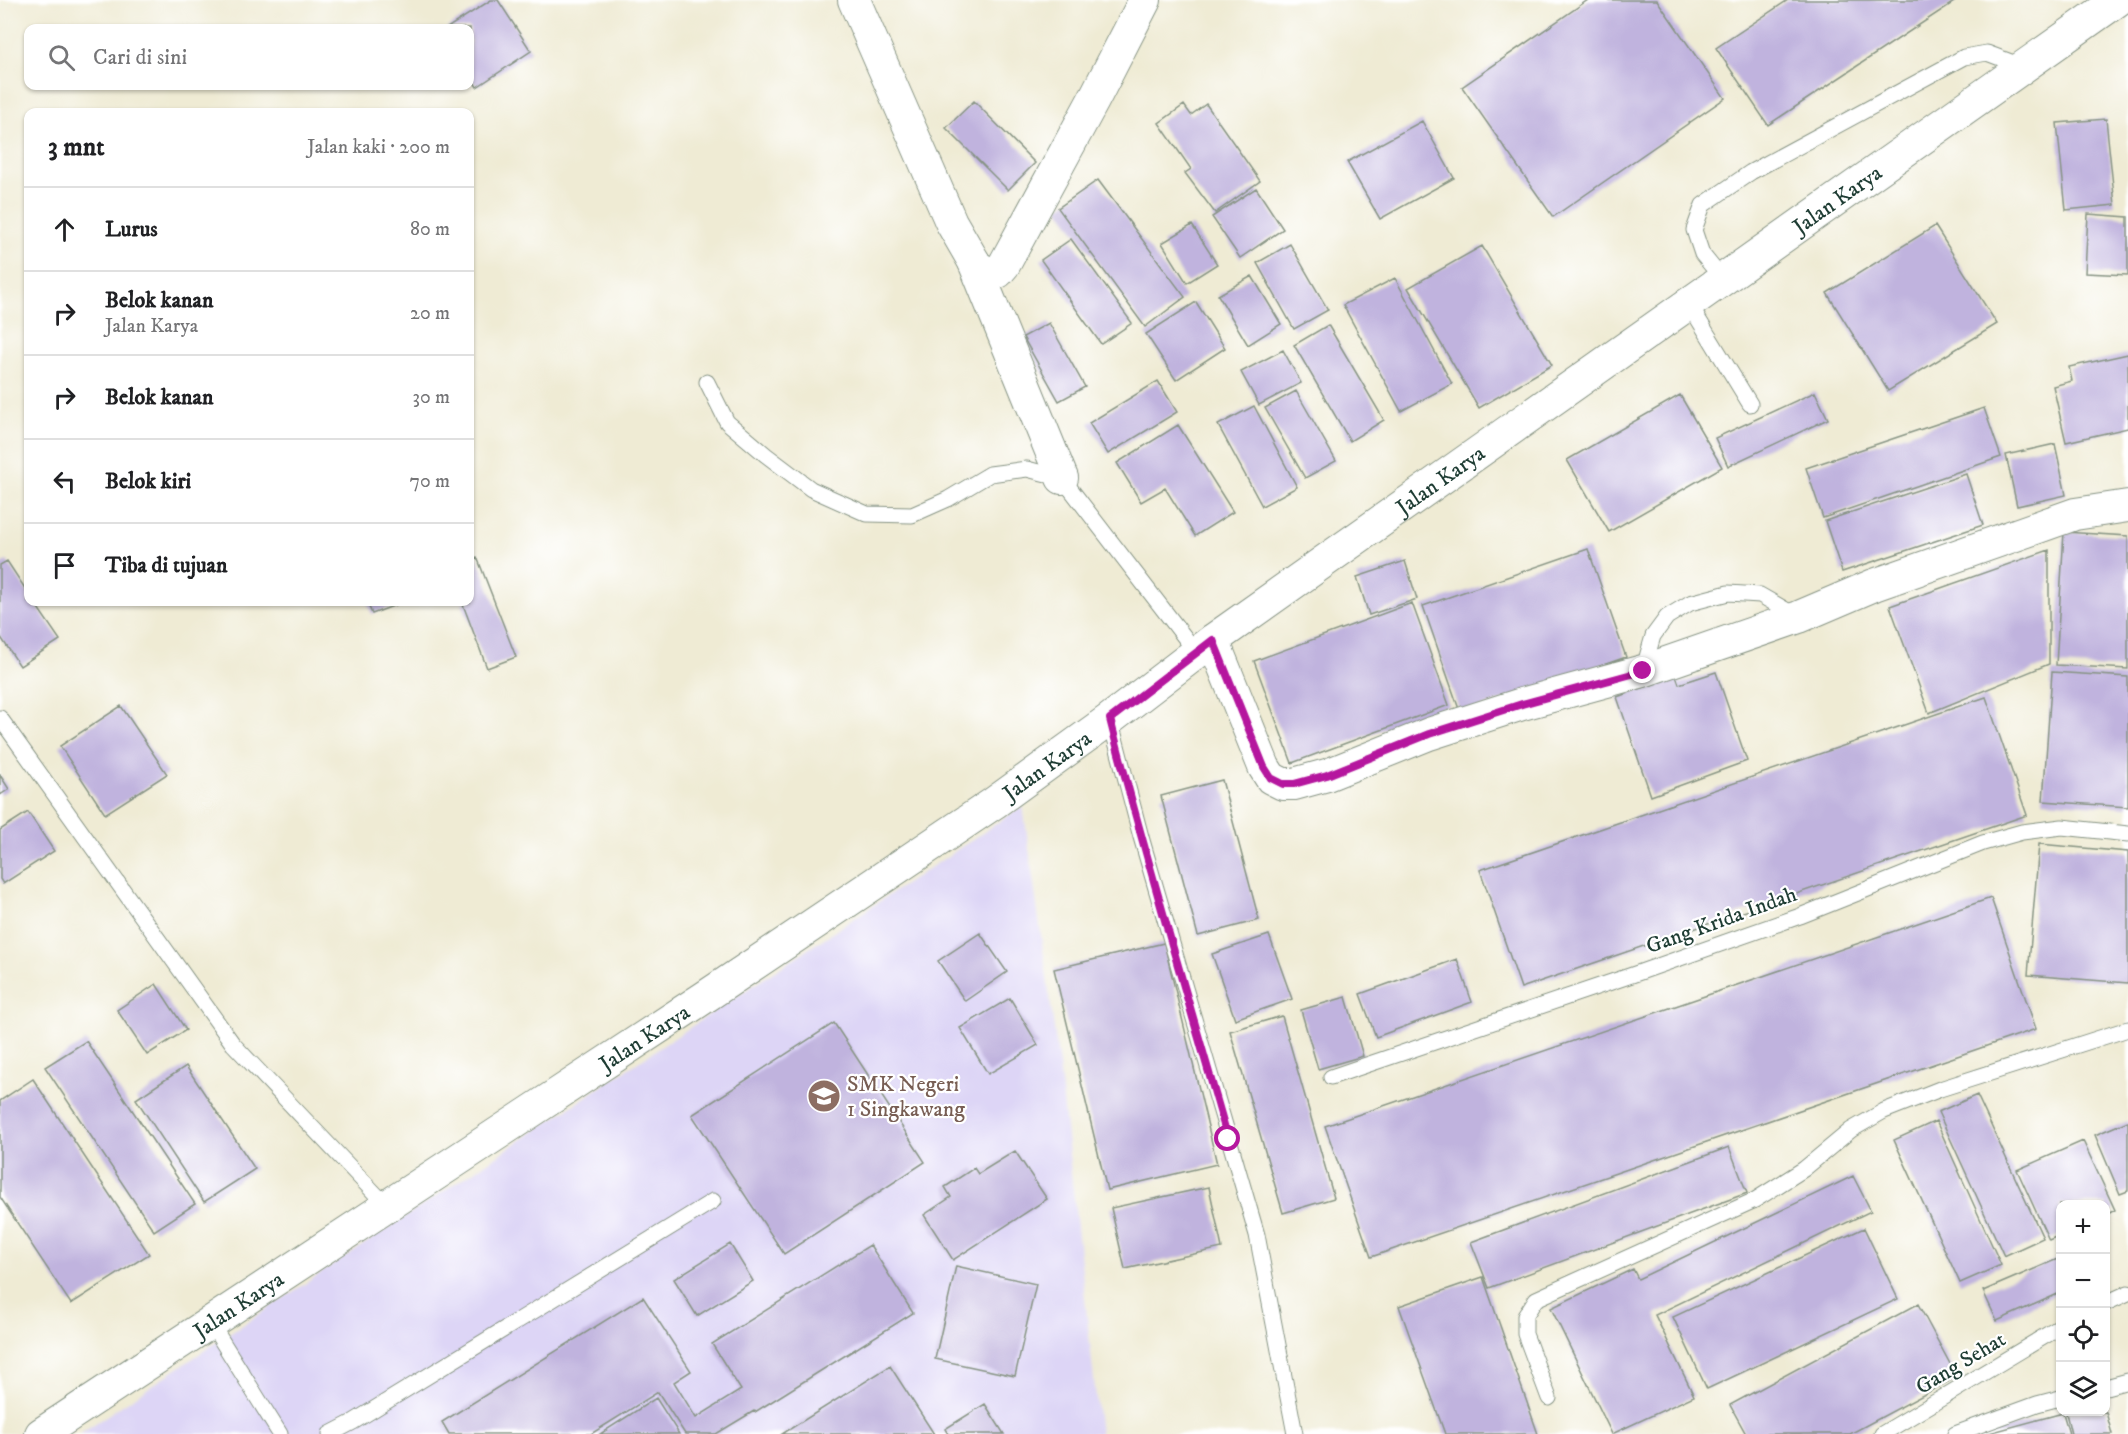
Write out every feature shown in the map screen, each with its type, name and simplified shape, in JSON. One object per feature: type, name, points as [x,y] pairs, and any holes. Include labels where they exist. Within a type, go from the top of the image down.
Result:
[{"type":"street","points":[[854,0],[951,222],[977,267],[989,273],[998,272],[1004,265],[1095,99],[1145,0]]},
{"type":"street","name":"Jalan Karya","points":[[40,1434],[753,965],[994,803],[1110,719],[1205,646],[2118,0]]},
{"type":"street","points":[[974,262],[1062,478]]},
{"type":"street","points":[[1205,646],[1271,778],[1283,784],[1294,784],[1327,775],[1439,731],[1522,704],[1643,671],[1799,617],[1874,585],[2065,518],[2128,506]]},
{"type":"lane","points":[[1724,280],[1702,254],[1694,231],[1703,205],[1751,172],[1964,57],[1987,53],[2024,67]]},
{"type":"lane","points":[[1689,304],[1750,404]]},
{"type":"lane","points":[[707,382],[727,422],[766,455],[811,489],[867,514],[912,515],[948,499],[990,474],[1028,469],[1062,478],[1205,646]]},
{"type":"lane","points":[[1643,671],[1653,636],[1668,617],[1690,603],[1728,593],[1760,595],[1799,617]]},
{"type":"lane","points":[[0,718],[233,1044],[386,1205]]},
{"type":"lane","points":[[1110,719],[1141,837],[1257,1235],[1295,1434]]},
{"type":"lane","name":"Gang Krida Indah","points":[[1331,1077],[1800,916],[1983,843],[2022,832],[2062,827],[2128,834]]},
{"type":"lane","points":[[1549,1398],[1525,1334],[1525,1316],[1536,1299],[1755,1200],[1804,1169],[1851,1130],[1884,1111],[1940,1089],[2128,1029]]},
{"type":"lane","points":[[330,1434],[713,1201]]},
{"type":"lane","points":[[2110,1301],[2128,1293]]},
{"type":"lane","points":[[210,1322],[280,1434]]},
{"type":"lane","name":"Gang Sehat","points":[[1882,1434],[2056,1330]]},
{"type":"lane","points":[[2110,1386],[2128,1381]]},
{"type":"lane","points":[[1955,1434],[2056,1399]]},
{"type":"shaded area","name":"SMK Negeri 1 Singkawang","points":[[1023,806],[1059,1064],[1100,1434],[79,1434]]},
{"type":"building","points":[[491,0],[498,0],[531,51],[477,87],[474,82],[474,24],[453,24]]},
{"type":"building","points":[[1588,0],[1657,0],[1725,98],[1553,217],[1462,87]]},
{"type":"building","points":[[1788,0],[1957,0],[1768,125],[1716,48]]},
{"type":"building","points":[[974,101],[1035,163],[1008,190],[946,128]]},
{"type":"building","points":[[1206,104],[1260,181],[1215,213],[1185,173],[1191,169],[1159,123],[1184,105],[1191,115]]},
{"type":"building","points":[[2106,119],[2115,205],[2066,210],[2057,123]]},
{"type":"building","points":[[1422,121],[1454,178],[1380,219],[1347,162]]},
{"type":"building","points":[[1098,180],[1185,297],[1145,327],[1058,208]]},
{"type":"building","points":[[1256,188],[1283,229],[1240,258],[1212,217]]},
{"type":"building","points":[[2088,214],[2128,217],[2128,275],[2085,273]]},
{"type":"building","points":[[1192,225],[1217,264],[1187,283],[1162,243]]},
{"type":"building","points":[[1935,226],[1997,324],[1888,391],[1827,293]]},
{"type":"building","points":[[1071,239],[1132,323],[1101,344],[1041,260]]},
{"type":"building","points":[[1290,244],[1328,310],[1294,329],[1257,263]]},
{"type":"building","points":[[1482,246],[1552,365],[1479,408],[1408,288]]},
{"type":"building","points":[[1252,276],[1281,324],[1248,345],[1218,295]]},
{"type":"building","points":[[1395,278],[1452,384],[1401,411],[1343,305]]},
{"type":"building","points":[[1196,302],[1225,348],[1176,380],[1146,334]]},
{"type":"building","points":[[1049,323],[1085,387],[1059,401],[1023,337]]},
{"type":"building","points":[[1328,325],[1384,420],[1350,441],[1294,345]]},
{"type":"building","points":[[1283,350],[1301,383],[1259,405],[1241,372]]},
{"type":"building","points":[[2128,354],[2128,428],[2066,442],[2053,386],[2072,381],[2069,367]]},
{"type":"building","points":[[1158,381],[1177,412],[1108,454],[1089,423]]},
{"type":"building","points":[[1296,391],[1336,461],[1305,478],[1265,408]]},
{"type":"building","points":[[1815,392],[1828,419],[1728,466],[1715,438]]},
{"type":"building","points":[[1680,395],[1722,467],[1609,532],[1567,460]]},
{"type":"building","points":[[1254,406],[1297,487],[1262,506],[1218,425]]},
{"type":"building","points":[[1984,408],[2001,457],[1823,518],[1806,468]]},
{"type":"building","points":[[1178,425],[1233,512],[1195,536],[1165,488],[1141,502],[1117,463]]},
{"type":"building","points":[[2055,444],[2066,495],[2017,506],[2006,455]]},
{"type":"building","points":[[1966,474],[1983,525],[1842,572],[1825,521]]},
{"type":"building","points":[[2064,532],[2128,536],[2128,669],[2056,665]]},
{"type":"building","points":[[1588,549],[1626,657],[1461,715],[1423,606]]},
{"type":"building","points":[[2049,550],[2049,664],[1929,713],[1890,606]]},
{"type":"building","points":[[477,557],[516,657],[487,668],[464,606],[474,606],[474,558]]},
{"type":"building","points":[[7,561],[24,587],[24,606],[37,606],[60,640],[20,666],[0,636],[0,565]]},
{"type":"building","points":[[1405,561],[1417,599],[1369,615],[1357,577]]},
{"type":"building","points":[[1412,603],[1449,705],[1292,763],[1254,661]]},
{"type":"building","points":[[369,606],[393,606],[372,614]]},
{"type":"building","points":[[1716,672],[1747,761],[1651,796],[1617,697],[1676,676],[1679,684]]},
{"type":"building","points":[[2052,672],[2128,677],[2128,807],[2043,801]]},
{"type":"building","points":[[1986,697],[2027,815],[1521,988],[1480,870]]},
{"type":"building","points":[[121,706],[167,774],[105,814],[60,746]]},
{"type":"building","points":[[0,775],[9,789],[0,795]]},
{"type":"building","points":[[1222,780],[1259,920],[1198,936],[1161,796]]},
{"type":"building","points":[[28,812],[54,851],[3,884],[0,879],[0,830]]},
{"type":"building","points":[[2039,844],[2128,852],[2128,983],[2028,975]]},
{"type":"building","points":[[1991,898],[2036,1029],[1371,1257],[1325,1126]]},
{"type":"building","points":[[980,933],[1007,972],[965,1001],[938,961]]},
{"type":"building","points":[[1269,935],[1292,999],[1235,1019],[1212,954]]},
{"type":"building","points":[[1164,943],[1217,1164],[1107,1190],[1054,969]]},
{"type":"building","points":[[1457,959],[1472,1002],[1376,1037],[1360,994]]},
{"type":"building","points":[[156,984],[186,1030],[147,1055],[117,1010]]},
{"type":"building","points":[[1346,997],[1363,1056],[1318,1069],[1301,1010]]},
{"type":"building","points":[[1010,998],[1038,1045],[988,1074],[960,1028]]},
{"type":"building","points":[[1282,1016],[1334,1198],[1283,1213],[1230,1031]]},
{"type":"building","points":[[834,1023],[925,1162],[784,1254],[692,1115]]},
{"type":"building","points":[[86,1041],[195,1204],[154,1231],[45,1067]]},
{"type":"building","points":[[186,1066],[255,1169],[204,1202],[136,1099]]},
{"type":"building","points":[[33,1079],[149,1254],[71,1304],[0,1197],[0,1101]]},
{"type":"building","points":[[1977,1095],[2043,1238],[2004,1256],[1938,1112]]},
{"type":"building","points":[[1936,1121],[2001,1265],[1960,1283],[1894,1140]]},
{"type":"building","points":[[2128,1121],[2128,1191],[2120,1194],[2095,1135]]},
{"type":"building","points":[[2083,1141],[2115,1210],[2110,1213],[2110,1200],[2056,1200],[2056,1237],[2049,1240],[2017,1170]]},
{"type":"building","points":[[1729,1147],[1747,1193],[1489,1288],[1471,1242]]},
{"type":"building","points":[[1015,1151],[1047,1199],[953,1260],[924,1215],[951,1197],[945,1187],[974,1168],[978,1174]]},
{"type":"building","points":[[1853,1176],[1871,1211],[1655,1315],[1694,1396],[1612,1434],[1551,1308],[1633,1269],[1638,1279]]},
{"type":"building","points":[[1209,1187],[1222,1248],[1125,1269],[1111,1208]]},
{"type":"building","points":[[1864,1228],[1898,1299],[1707,1389],[1673,1317]]},
{"type":"building","points":[[730,1244],[753,1281],[697,1316],[674,1279]]},
{"type":"building","points":[[870,1245],[913,1313],[716,1434],[685,1434],[658,1392],[591,1434],[449,1434],[442,1422],[643,1297],[691,1371],[674,1382],[696,1418],[741,1390],[712,1344]]},
{"type":"building","points":[[2056,1260],[2056,1295],[1997,1321],[1983,1291]]},
{"type":"building","points":[[956,1266],[1036,1284],[1015,1376],[935,1359]]},
{"type":"building","points":[[1483,1277],[1538,1434],[1445,1434],[1399,1306]]},
{"type":"building","points":[[1918,1304],[1957,1377],[1850,1434],[1746,1434],[1730,1405]]},
{"type":"building","points":[[890,1366],[934,1434],[782,1434]]},
{"type":"building","points":[[656,1398],[679,1434],[600,1434]]},
{"type":"building","points":[[985,1404],[1004,1434],[948,1434],[945,1429]]},
{"type":"building","points":[[2056,1415],[2064,1416],[2069,1434],[1989,1434]]},
{"type":"building","points":[[2067,1416],[2107,1416],[2112,1434],[2071,1434]]},
{"type":"place","name":"SMK Negeri 1 Singkawang","points":[[824,1096]]},
{"type":"route","points":[[1228,1139],[1141,837],[1110,719],[1213,640],[1264,767],[1271,778],[1283,784],[1294,784],[1327,775],[1429,734],[1522,704],[1643,671]]}]
